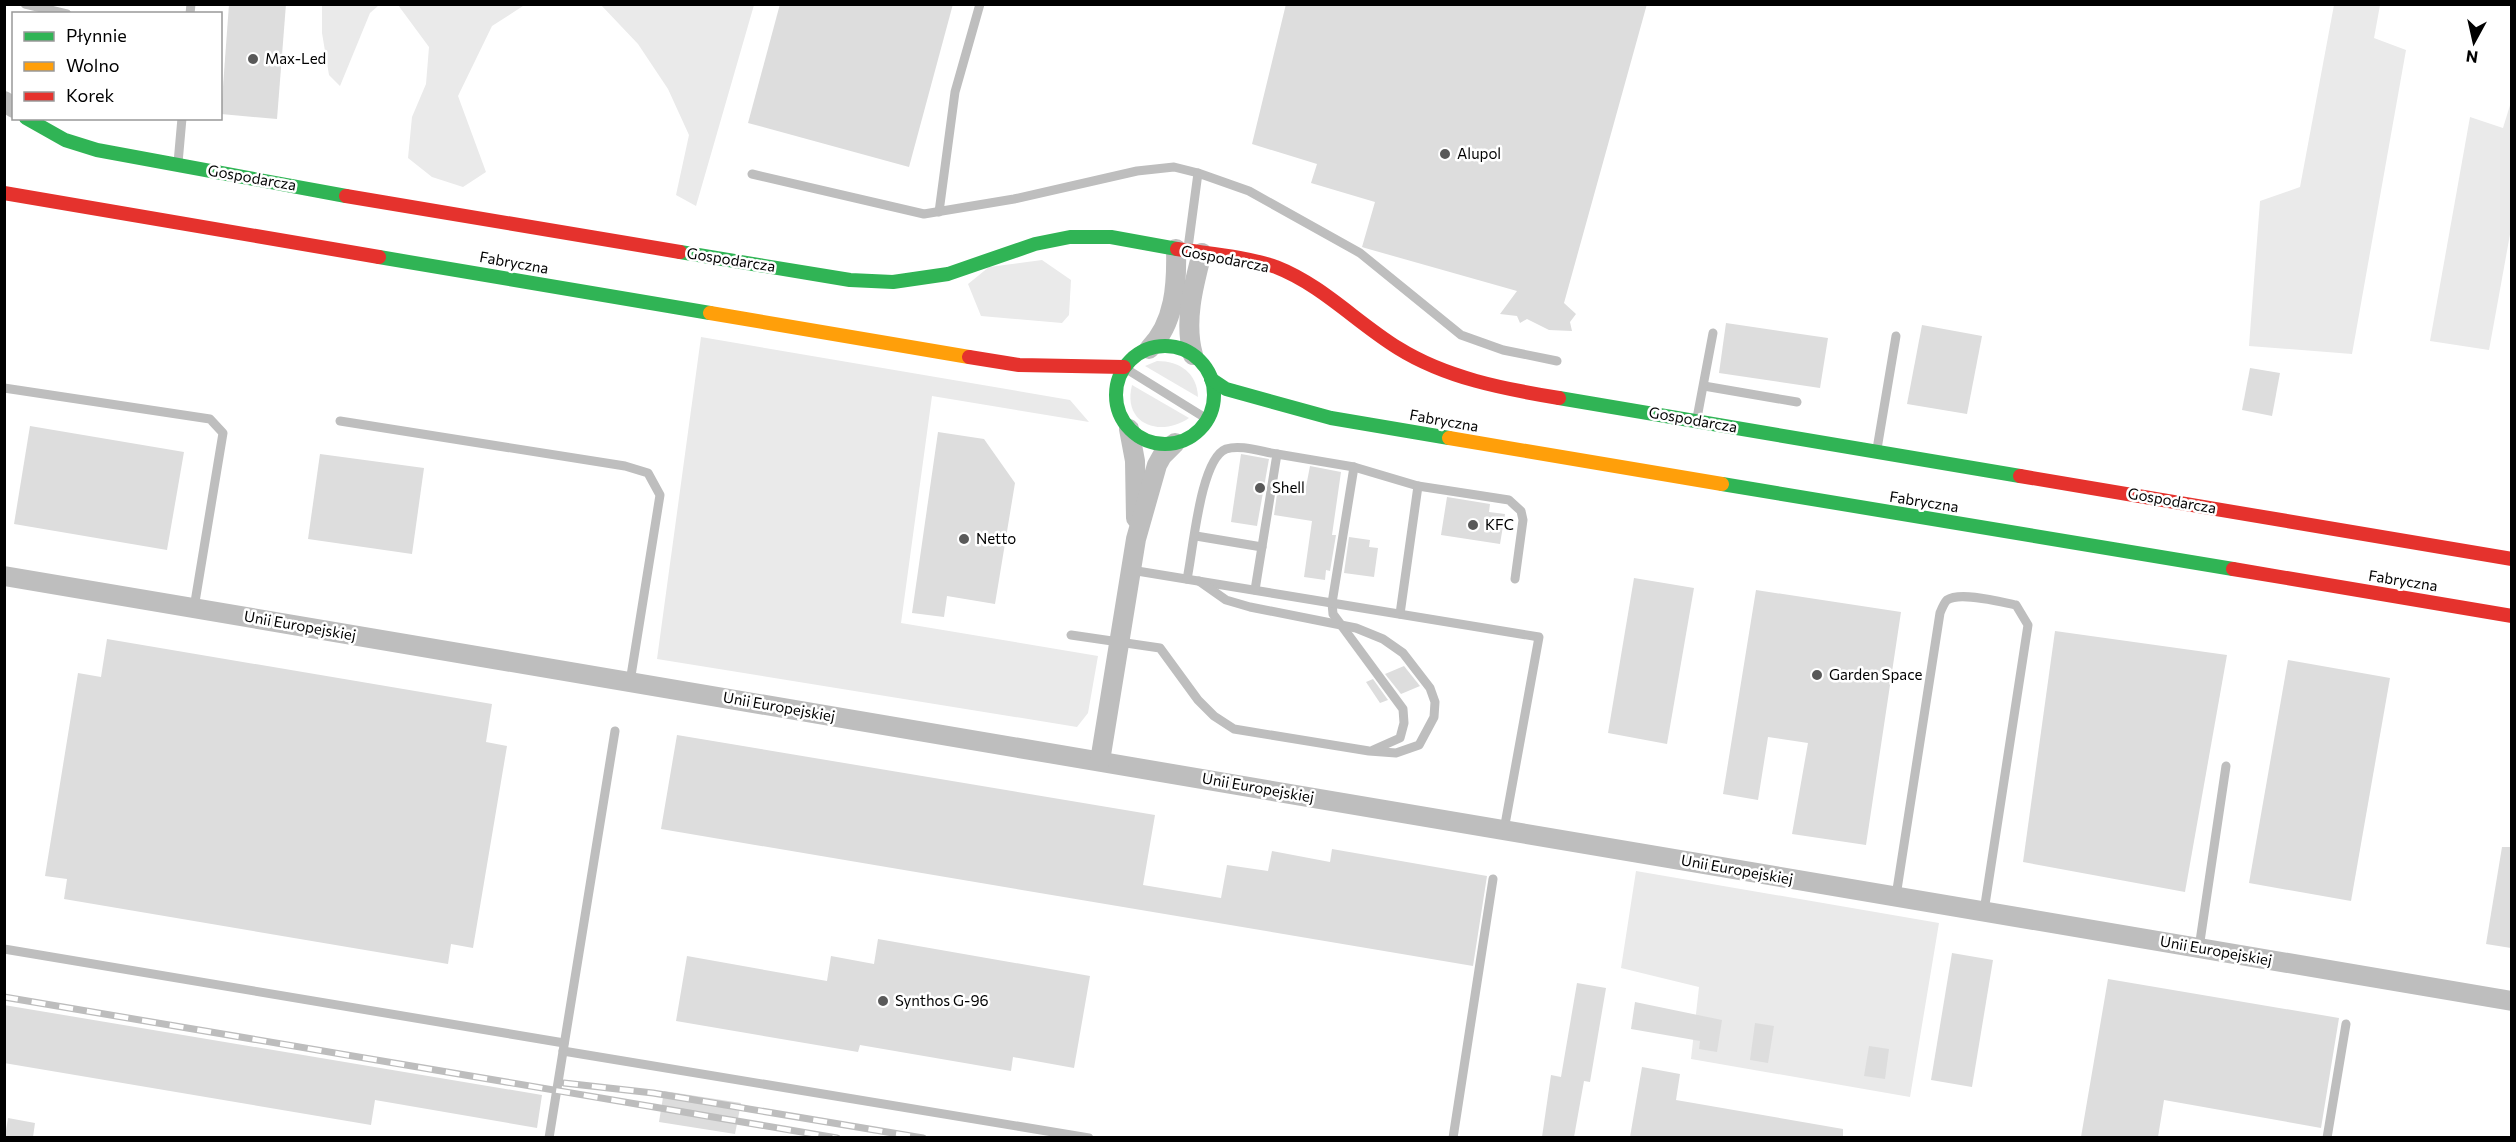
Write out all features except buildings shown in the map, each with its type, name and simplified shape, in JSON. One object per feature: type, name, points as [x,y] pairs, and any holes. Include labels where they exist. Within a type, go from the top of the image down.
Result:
[{"type":"main road","name":"Gospodarcza","points":[[30,120],[65,140],[97,150],[368,200],[882,283],[920,280],[961,270],[1005,252],[1056,238],[1111,237],[1244,260],[1286,271],[1329,295],[1396,347],[1457,376],[1511,390],[2511,559]]},
{"type":"main road","name":"Fabryczna","points":[[4,193],[1019,365],[1124,367]]},
{"type":"main road","points":[[1172,346],[1193,356],[1211,379],[1213,401],[1207,419],[1192,436],[1175,443],[1150,442],[1129,429],[1118,411],[1116,400],[1118,380],[1124,367],[1134,357],[1149,349],[1172,346]]},
{"type":"main road","name":"Fabryczna","points":[[1019,365],[1064,380]]},
{"type":"main road","name":"Fabryczna","points":[[1211,379],[1226,389],[1330,418]]},
{"type":"main road","points":[[1101,392],[1116,400]]},
{"type":"main road","name":"Fabryczna","points":[[1266,414],[1330,418],[2511,616]]},
{"type":"main road","points":[[1207,419],[1224,415]]},
{"type":"street","points":[[1149,349],[1160,337],[1167,324],[1177,270],[1189,251]]},
{"type":"street","points":[[1189,251],[1194,286],[1189,326],[1193,356]]},
{"type":"street","points":[[1129,429],[1135,461],[1136,539]]},
{"type":"street","points":[[1100,761],[1136,539],[1158,465],[1162,456],[1175,443]]},
{"type":"street","name":"Unii Europejskiej","points":[[4,576],[2511,1001]]},
{"type":"lane","points":[[25,4],[38,10]]},
{"type":"lane","points":[[939,212],[955,92],[980,4]]},
{"type":"lane","points":[[178,165],[182,120]]},
{"type":"lane","points":[[752,174],[924,214],[1014,199],[1137,171],[1174,167],[1249,191],[1360,253],[1461,335],[1503,351],[1557,361]]},
{"type":"lane","points":[[1189,251],[1198,173]]},
{"type":"lane","points":[[1696,420],[1713,333]]},
{"type":"lane","points":[[1877,452],[1896,336]]},
{"type":"lane","points":[[1124,367],[1207,419]]},
{"type":"lane","points":[[1704,386],[1797,402]]},
{"type":"lane","points":[[4,388],[210,419],[223,433],[194,608]]},
{"type":"lane","points":[[340,421],[625,466],[648,473],[660,495],[630,682]]},
{"type":"lane","points":[[1187,579],[1206,477],[1218,455],[1226,449],[1239,448],[1354,467],[1418,486],[1509,500],[1521,511],[1522,520],[1515,579]]},
{"type":"lane","points":[[1255,590],[1277,454]]},
{"type":"lane","points":[[1354,467],[1332,603],[1333,614],[1403,709],[1404,723],[1400,738],[1369,751]]},
{"type":"lane","points":[[1400,614],[1418,486]]},
{"type":"lane","points":[[1196,536],[1262,547]]},
{"type":"lane","points":[[1131,570],[1539,637],[1504,830]]},
{"type":"lane","points":[[1071,635],[1160,648],[1198,700],[1214,716],[1234,729],[1369,751],[1396,753],[1419,745],[1434,717],[1434,702],[1430,688],[1403,653],[1371,633],[1226,600],[1199,581]]},
{"type":"lane","points":[[1896,896],[1940,613],[1945,602],[1956,596],[2001,602],[2016,605],[2028,625],[1984,911]]},
{"type":"lane","points":[[549,1137],[615,731]]},
{"type":"lane","points":[[2199,948],[2226,766]]},
{"type":"lane","points":[[1453,1137],[1493,879]]},
{"type":"lane","points":[[4,949],[1089,1137]]},
{"type":"lane","points":[[2327,1137],[2346,1023]]},
{"type":"shaded area","points":[[322,5],[379,5],[370,13],[340,86],[329,75],[322,33]]},
{"type":"shaded area","points":[[398,5],[601,5],[523,6],[492,26],[458,96],[486,172],[463,187],[432,177],[408,158],[412,117],[426,84],[429,47]]},
{"type":"shaded area","points":[[601,5],[754,5],[696,206],[676,195],[689,135],[668,89],[638,44]]},
{"type":"shaded area","points":[[2334,5],[2380,5],[2374,38],[2406,50],[2352,354],[2249,346],[2260,201],[2300,187]]},
{"type":"shaded area","points":[[2511,102],[2511,229],[2489,350],[2430,341],[2470,117],[2503,128]]},
{"type":"shaded area","points":[[1042,260],[1071,280],[1069,315],[1062,323],[981,316],[968,284],[989,267]]},
{"type":"shaded area","points":[[701,337],[1070,400],[1089,422],[932,396],[901,623],[1098,656],[1088,713],[1077,727],[657,659]]},
{"type":"shaded area","points":[[1157,361],[1173,363],[1186,370],[1194,381],[1198,397],[1145,366]]},
{"type":"shaded area","points":[[1132,385],[1189,418],[1166,427],[1146,424],[1138,418],[1133,409],[1130,398]]},
{"type":"shaded area","points":[[1636,871],[1939,923],[1910,1097],[1691,1059],[1699,987],[1621,968]]},
{"type":"railway","points":[[4,997],[837,1138]]},
{"type":"railway","points":[[564,1083],[653,1093],[923,1138]]},
{"type":"traffic: fast","points":[[30,120],[65,140],[97,150],[346,196]]},
{"type":"traffic: fast","points":[[680,252],[850,280],[893,282],[948,274],[1035,244],[1070,237],[1111,237],[1177,249]]},
{"type":"traffic: fast","points":[[379,257],[710,313]]},
{"type":"traffic: fast","points":[[1165,346],[1184,350],[1200,360],[1210,376],[1214,395],[1210,414],[1200,430],[1184,440],[1165,444],[1146,440],[1130,430],[1120,414],[1116,395],[1120,376],[1130,360],[1146,350],[1165,346]]},
{"type":"traffic: fast","points":[[1211,379],[1226,389],[1331,418],[1449,438]]},
{"type":"traffic: fast","points":[[1559,398],[2020,476]]},
{"type":"traffic: fast","points":[[1722,484],[2233,569]]},
{"type":"traffic: slow","points":[[710,313],[969,357]]},
{"type":"traffic: slow","points":[[1449,438],[1722,484]]},
{"type":"traffic: jam","points":[[4,193],[379,257]]},
{"type":"traffic: jam","points":[[346,196],[680,252]]},
{"type":"traffic: jam","points":[[1177,249],[1239,258],[1276,267],[1309,284],[1383,338],[1416,358],[1476,381],[1559,398]]},
{"type":"traffic: jam","points":[[969,357],[1019,365],[1124,367]]},
{"type":"traffic: jam","points":[[2020,476],[2512,559]]},
{"type":"traffic: jam","points":[[2233,569],[2512,616]]},
{"type":"place","name":"Max-Led","points":[[253,59]]},
{"type":"place","name":"Alupol","points":[[1445,154]]},
{"type":"place","name":"Shell","points":[[1260,488]]},
{"type":"place","name":"KFC","points":[[1473,525]]},
{"type":"place","name":"Netto","points":[[964,539]]},
{"type":"place","name":"Garden Space","points":[[1817,675]]},
{"type":"place","name":"Synthos G-96","points":[[883,1001]]}]
